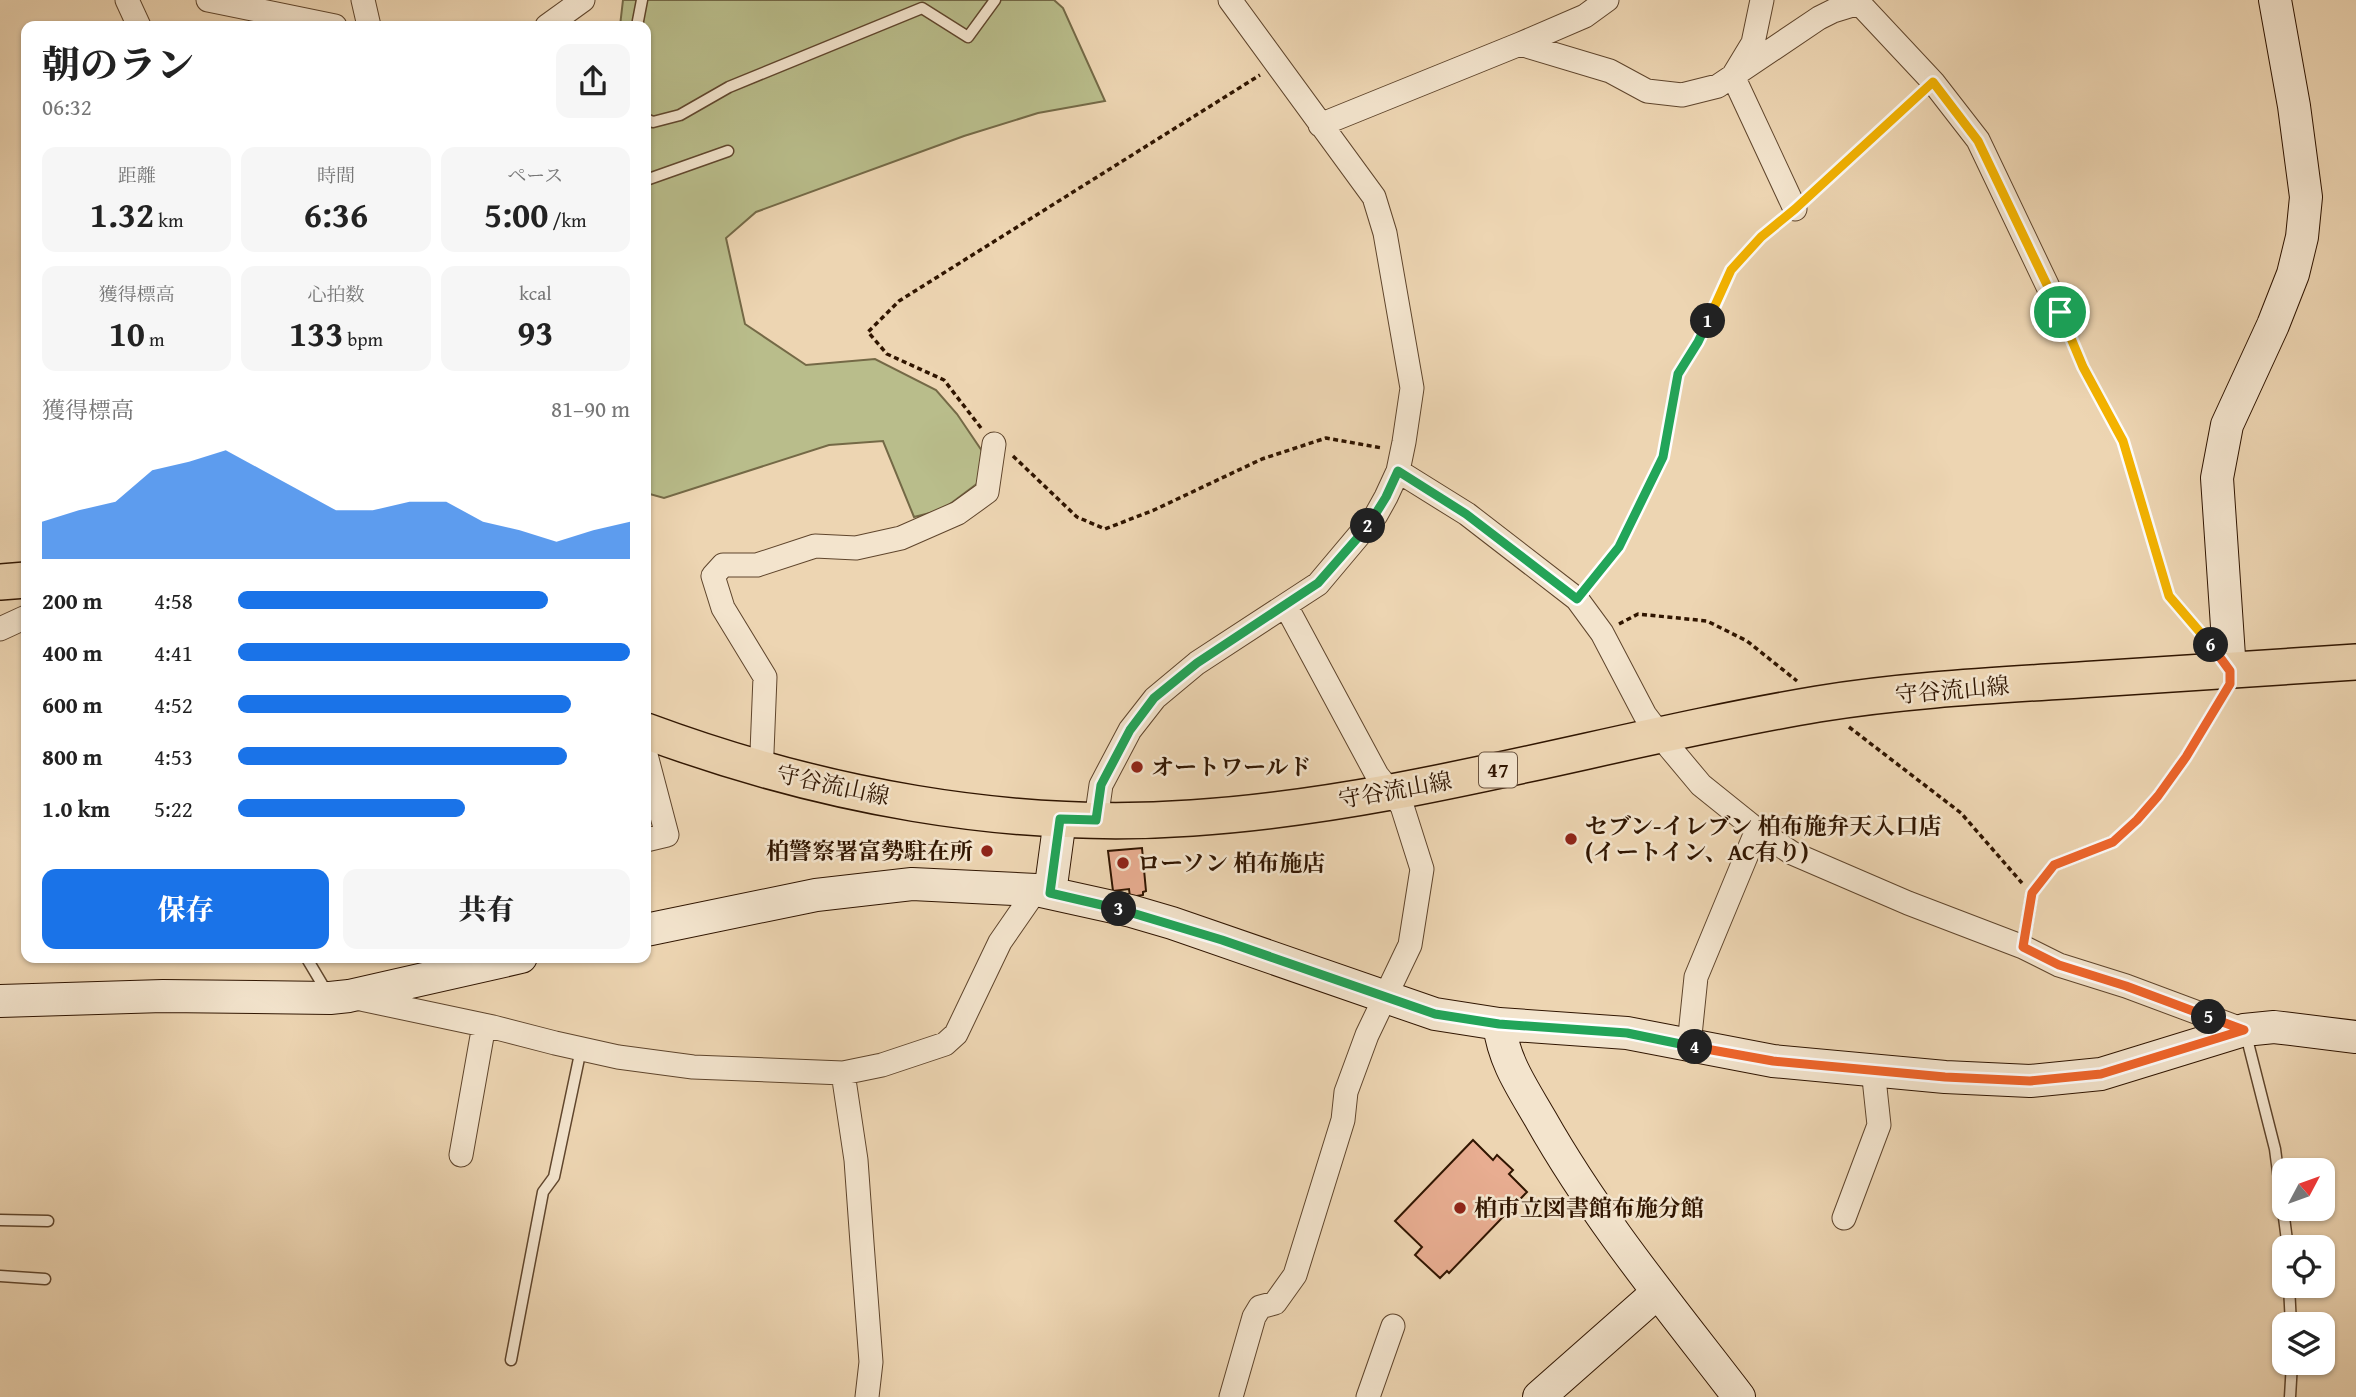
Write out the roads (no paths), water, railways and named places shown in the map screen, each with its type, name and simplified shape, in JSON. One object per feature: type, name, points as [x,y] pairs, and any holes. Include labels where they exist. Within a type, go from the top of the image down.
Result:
[{"type":"main road","points":[[0,582],[21,580]]},
{"type":"main road","name":"守谷流山線","points":[[651,733],[758,768],[856,793],[1060,819],[1197,818],[1390,791],[1660,735],[1874,696],[2356,662]]},
{"type":"street","points":[[127,0],[137,21]]},
{"type":"street","points":[[208,0],[304,10],[325,21]]},
{"type":"street","points":[[363,0],[368,21]]},
{"type":"street","points":[[1096,820],[1101,785],[1130,730],[1154,698],[1197,663],[1318,583],[1376,515],[1399,461],[1412,388],[1385,233],[1374,197],[1230,0]]},
{"type":"street","points":[[1320,125],[1585,16],[1607,0]]},
{"type":"street","points":[[1733,76],[1753,43],[1762,0]]},
{"type":"street","points":[[2230,671],[2217,478],[2227,425],[2293,274],[2302,237],[2305,197],[2294,106],[2275,0]]},
{"type":"street","points":[[553,21],[576,2]]},
{"type":"street","points":[[1520,44],[1609,71],[1647,91],[1682,95],[1718,86],[1819,18],[1833,10],[1859,3],[1933,82],[1978,141],[2060,312]]},
{"type":"street","points":[[1733,76],[1795,209]]},
{"type":"street","points":[[758,768],[762,752],[765,677],[723,608],[713,576],[723,565],[757,565],[816,546],[856,548],[901,538],[958,513],[987,492],[993,444]]},
{"type":"street","points":[[1399,461],[1577,599],[1602,633],[1645,715],[1660,735],[1701,785],[1757,830],[1792,853],[1921,908],[2023,947],[2059,965],[2126,986],[2244,1030]]},
{"type":"street","points":[[1231,1397],[1254,1317],[1260,1307],[1275,1303],[1295,1275],[1343,1119],[1346,1092],[1384,997],[1410,945],[1422,869],[1402,806],[1377,775],[1286,606]]},
{"type":"street","points":[[0,629],[21,619]]},
{"type":"street","points":[[651,774],[667,835],[651,840]]},
{"type":"street","points":[[0,1001],[163,996],[340,997],[484,1025],[618,1057],[693,1067],[843,1073],[882,1065],[944,1044],[956,1034],[1000,942],[1043,891],[1060,819]]},
{"type":"street","points":[[1689,1045],[1696,977],[1757,830]]},
{"type":"street","points":[[651,929],[816,895],[901,885],[1043,891],[1172,923],[1435,1014],[1499,1024],[1627,1033],[1773,1061],[1945,1077],[2030,1081],[2101,1074],[2244,1030],[2274,1027],[2356,1037]]},
{"type":"street","points":[[340,997],[431,968],[472,963]]},
{"type":"street","points":[[1499,1024],[1507,1062],[1586,1194],[1739,1397]]},
{"type":"street","points":[[461,1155],[484,1025]]},
{"type":"street","points":[[1844,1218],[1879,1125],[1873,1069]]},
{"type":"street","points":[[843,1073],[856,1160],[871,1362],[867,1397]]},
{"type":"street","points":[[1539,1397],[1658,1292]]},
{"type":"street","points":[[1368,1397],[1392,1326]]},
{"type":"lane","points":[[638,21],[642,0]]},
{"type":"lane","points":[[651,121],[680,115],[729,87],[922,8],[968,37],[995,0]]},
{"type":"lane","points":[[651,178],[728,151]]},
{"type":"lane","points":[[2023,947],[2032,893],[2054,865],[2113,842],[2137,820],[2186,757],[2229,686],[2230,671]]},
{"type":"lane","points":[[311,963],[340,997]]},
{"type":"lane","points":[[2244,1030],[2275,1149],[2286,1235]]},
{"type":"lane","points":[[511,1360],[543,1192],[554,1177],[581,1049]]},
{"type":"lane","points":[[0,1220],[48,1221]]},
{"type":"lane","points":[[0,1276],[45,1279]]},
{"type":"lane","points":[[2290,1397],[2291,1375]]},
{"type":"place","name":"オートワールド","points":[[1137,767]]},
{"type":"place","name":"セブン-イレブン 柏布施弁天入口店 (イートイン、AC有り)","points":[[1571,839]]},
{"type":"place","name":"柏警察署富勢駐在所","points":[[987,851]]},
{"type":"place","name":"ローソン 柏布施店","points":[[1123,863]]},
{"type":"place","name":"柏市立図書館布施分館","points":[[1460,1208]]}]
